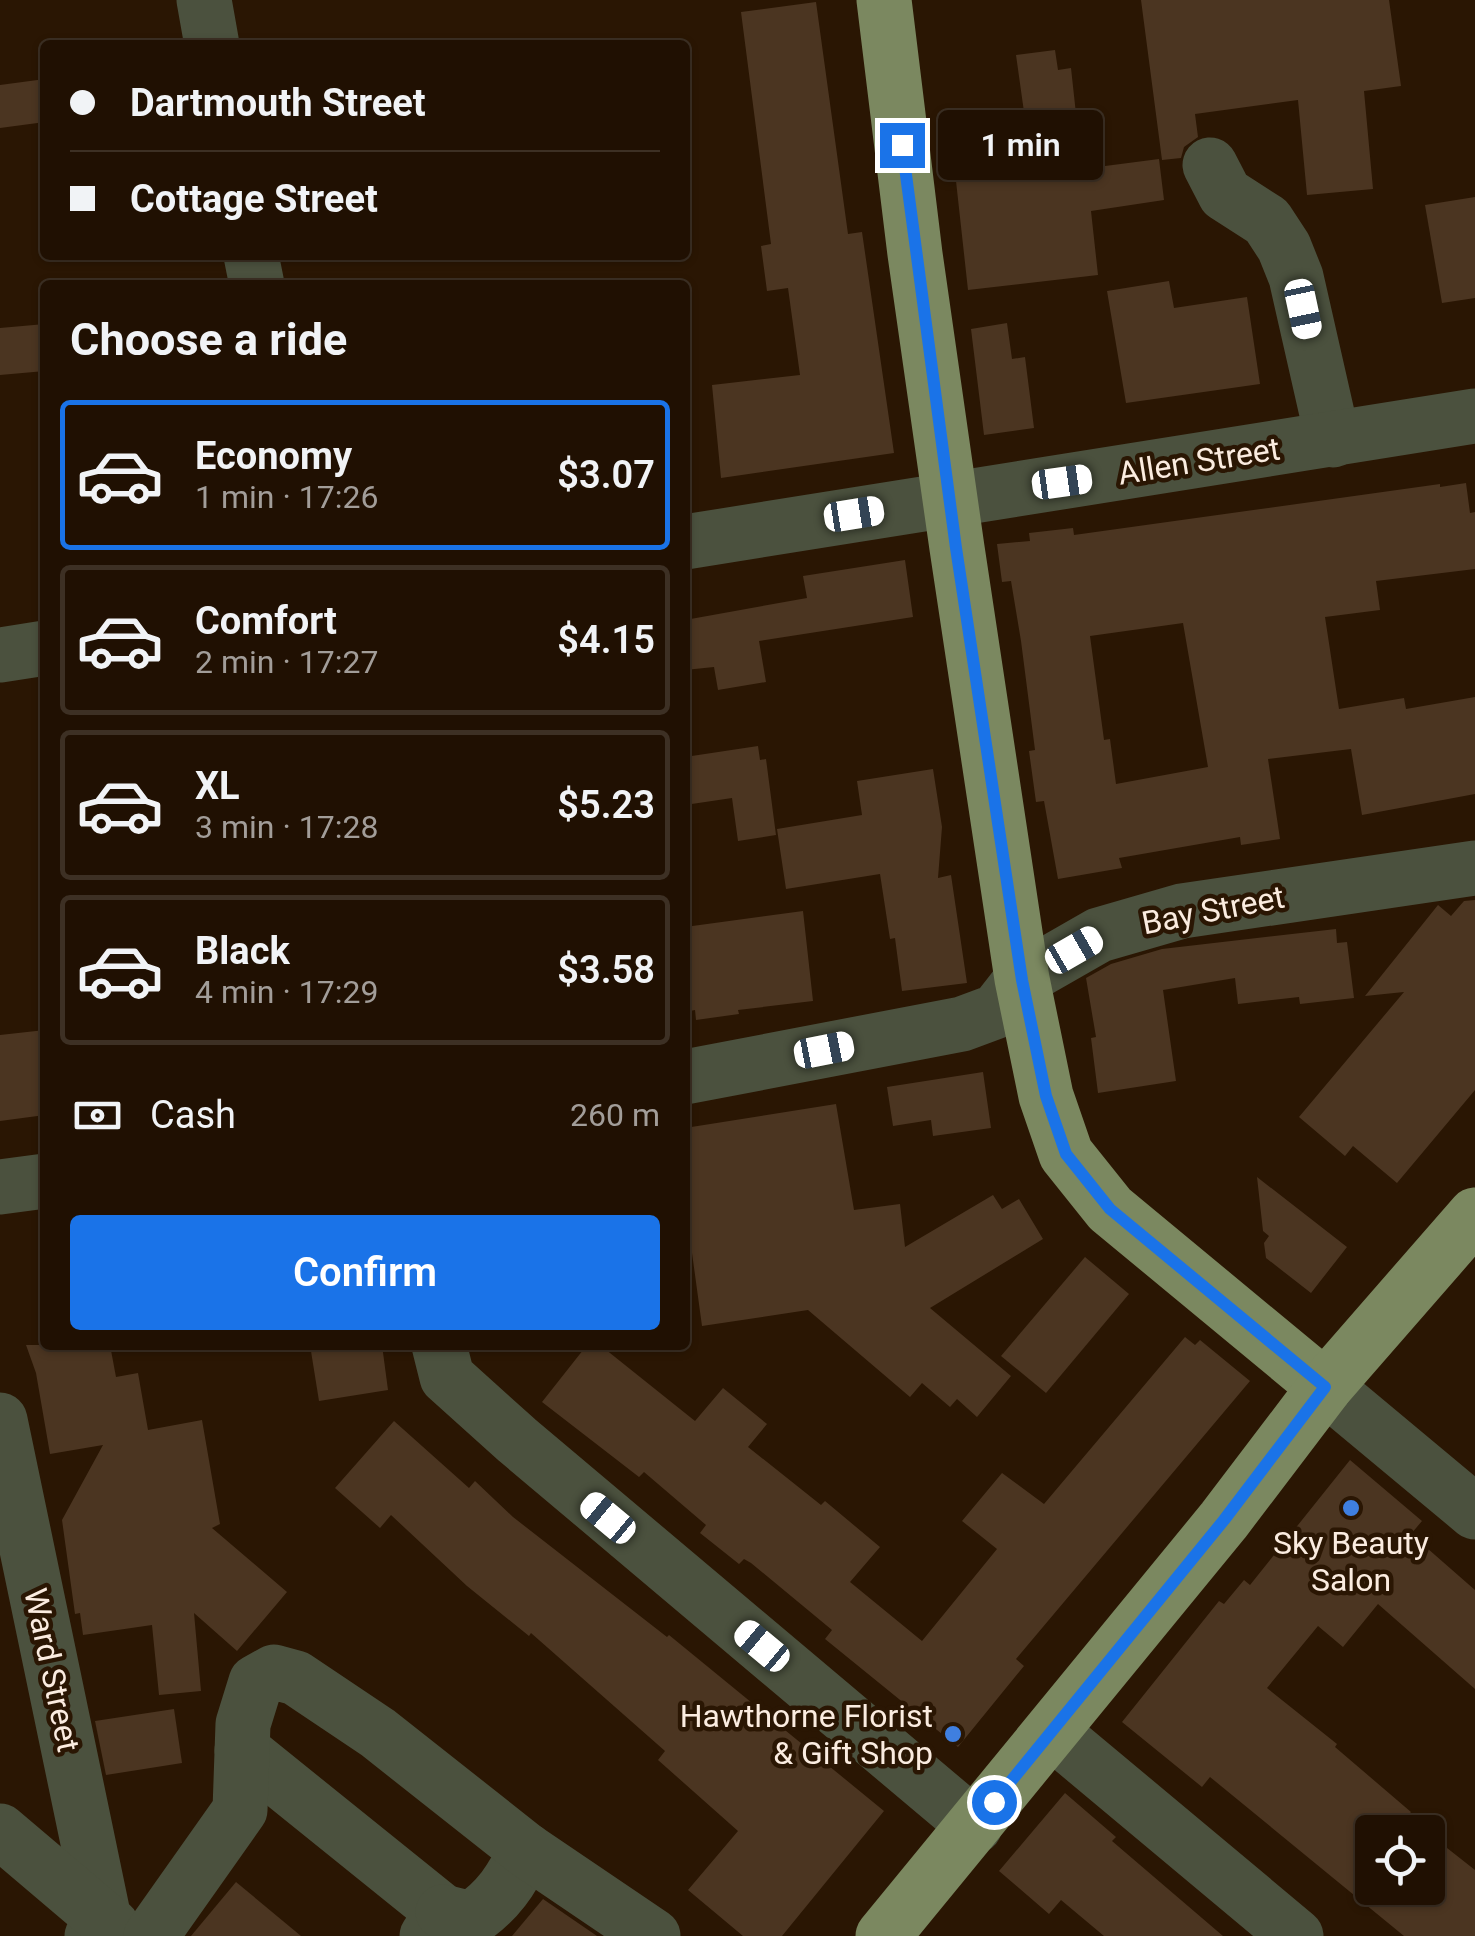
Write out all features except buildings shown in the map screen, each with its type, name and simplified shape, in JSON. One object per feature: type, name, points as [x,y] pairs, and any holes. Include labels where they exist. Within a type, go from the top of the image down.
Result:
[{"type":"main road","points":[[884,0],[914,254],[950,499],[1022,980],[1046,1096],[1066,1154],[1110,1209],[1325,1387]]},
{"type":"main road","points":[[882,1936],[1224,1520],[1325,1387],[1475,1215]]},
{"type":"street","points":[[204,0],[211,40]]},
{"type":"street","points":[[1210,165],[1225,194],[1267,222],[1284,247],[1296,276],[1332,440]]},
{"type":"street","name":"Allen Street","points":[[690,541],[1475,416]]},
{"type":"street","points":[[0,655],[40,649]]},
{"type":"street","name":"Bay Street","points":[[690,1075],[962,1024],[997,1011],[1022,980],[1099,935],[1182,911],[1475,868]]},
{"type":"street","points":[[0,1187],[40,1181]]},
{"type":"street","points":[[440,1350],[447,1376],[517,1440],[976,1826]]},
{"type":"street","points":[[1325,1387],[1475,1512]]},
{"type":"street","name":"Ward Street","points":[[0,1420],[118,1932]]},
{"type":"street","points":[[0,1830],[118,1932],[240,1810],[243,1724],[256,1682],[274,1672],[296,1678],[378,1733],[526,1850],[653,1936]]},
{"type":"street","points":[[1052,1732],[1296,1936]]},
{"type":"street","points":[[242,1750],[435,1924],[470,1920],[493,1904],[514,1876],[526,1850]]},
{"type":"place","name":"Sky Beauty Salon","points":[[1351,1508]]},
{"type":"place","name":"Hawthorne Florist & Gift Shop","points":[[953,1734]]},
{"type":"route","points":[[902,145],[956,548],[1022,980],[1046,1096],[1066,1154],[1110,1209],[1325,1387],[1224,1520],[994,1802]]}]
